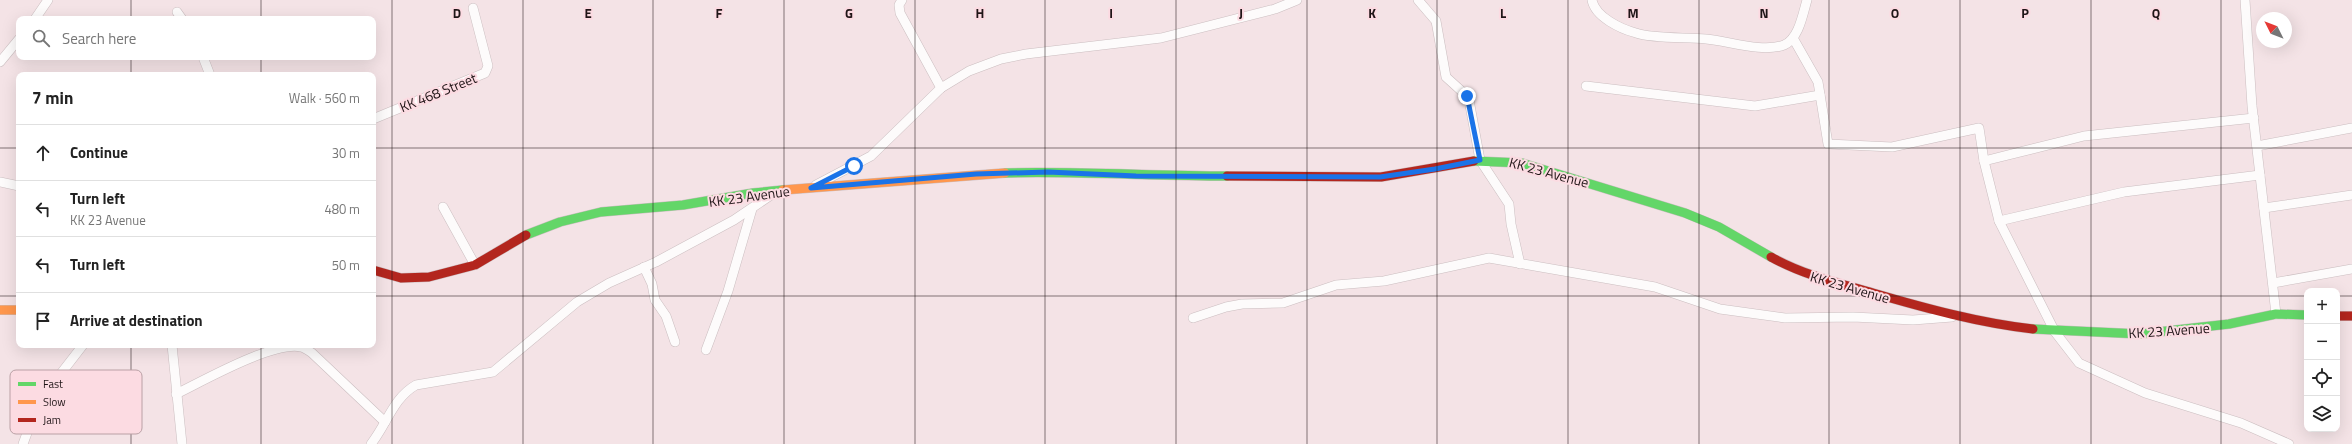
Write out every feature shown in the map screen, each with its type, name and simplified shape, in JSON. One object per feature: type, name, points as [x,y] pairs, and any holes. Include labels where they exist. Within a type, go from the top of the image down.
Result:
[{"type":"main road","name":"KK 23 Avenue","points":[[376,271],[401,278],[429,277],[475,265],[522,237],[560,222],[601,212],[683,205],[753,193],[976,174],[1041,172],[1136,176],[1380,177],[1435,169],[1480,160],[1522,163],[1647,200],[1719,227],[1787,266],[1810,275],[1911,304],[2002,326],[2055,332],[2172,332],[2229,324],[2276,314],[2304,315]]},
{"type":"main road","points":[[0,310],[16,310]]},
{"type":"main road","points":[[2340,316],[2352,316]]},
{"type":"street","points":[[37,16],[48,0]]},
{"type":"street","points":[[902,0],[899,5],[900,13],[941,88]]},
{"type":"street","points":[[811,188],[872,156],[941,88],[969,71],[1001,59],[1026,54],[1161,38],[1275,9],[1298,0]]},
{"type":"street","points":[[1418,0],[1436,20],[1446,77],[1467,96],[1469,100],[1480,160],[1509,204],[1510,224],[1520,264]]},
{"type":"street","points":[[1592,0],[1596,10],[1624,28],[1638,34],[1709,39],[1757,47],[1784,45],[1793,38],[1797,31],[1807,0]]},
{"type":"street","points":[[2245,0],[2254,118],[2276,314]]},
{"type":"street","name":"KK 468 Street","points":[[376,117],[485,73],[488,66],[473,8]]},
{"type":"street","points":[[1793,38],[1818,82],[1828,144],[1892,147],[1979,128],[1984,161],[1999,221],[2055,332],[2079,363],[2145,393],[2241,423],[2289,444]]},
{"type":"street","points":[[0,62],[16,43]]},
{"type":"street","points":[[204,60],[209,72]]},
{"type":"street","points":[[1586,86],[1755,106],[1820,94]]},
{"type":"street","points":[[1984,161],[2084,136],[2254,118]]},
{"type":"street","points":[[2257,146],[2352,128]]},
{"type":"street","points":[[1999,221],[2124,192],[2260,175]]},
{"type":"street","points":[[0,182],[16,185]]},
{"type":"street","points":[[371,444],[399,398],[406,390],[416,385],[493,372],[577,302],[608,283],[644,268],[752,209],[776,191]]},
{"type":"street","points":[[2264,208],[2352,195]]},
{"type":"street","points":[[443,207],[475,265]]},
{"type":"street","points":[[706,350],[728,291],[752,209]]},
{"type":"street","points":[[1193,318],[1226,307],[1242,304],[1283,303],[1336,285],[1384,281],[1489,258],[1655,287],[1720,309],[1785,318],[1853,317],[1912,320],[1961,316]]},
{"type":"street","points":[[644,268],[652,284],[655,300],[666,316],[675,342]]},
{"type":"street","points":[[2273,283],[2352,269]]},
{"type":"street","points":[[64,370],[82,348]]},
{"type":"street","points":[[172,348],[182,444]]},
{"type":"street","points":[[176,394],[265,353],[283,348]]},
{"type":"street","points":[[303,348],[312,353],[385,422]]},
{"type":"street","points":[[23,444],[27,434]]},
{"type":"traffic: fast","points":[[1474,161],[1522,163],[1685,213],[1719,227],[1771,257]]},
{"type":"traffic: fast","points":[[1005,173],[1227,176]]},
{"type":"traffic: fast","points":[[526,235],[560,222],[601,212],[683,205],[753,193],[783,190]]},
{"type":"traffic: fast","points":[[2033,329],[2140,334],[2229,324],[2276,314],[2304,315]]},
{"type":"traffic: slow","points":[[783,190],[1005,173]]},
{"type":"traffic: slow","points":[[0,310],[16,310]]},
{"type":"traffic: jam","points":[[1227,176],[1381,177],[1474,161]]},
{"type":"traffic: jam","points":[[376,271],[401,278],[429,277],[475,265],[526,235]]},
{"type":"traffic: jam","points":[[1771,257],[1796,269],[1821,278],[1912,304],[1972,319],[2033,329]]},
{"type":"traffic: jam","points":[[2340,316],[2352,316]]},
{"type":"route","points":[[854,166],[811,188],[902,182],[976,174],[1048,172],[1136,176],[1227,175],[1380,177],[1435,169],[1480,160],[1467,96]]}]
